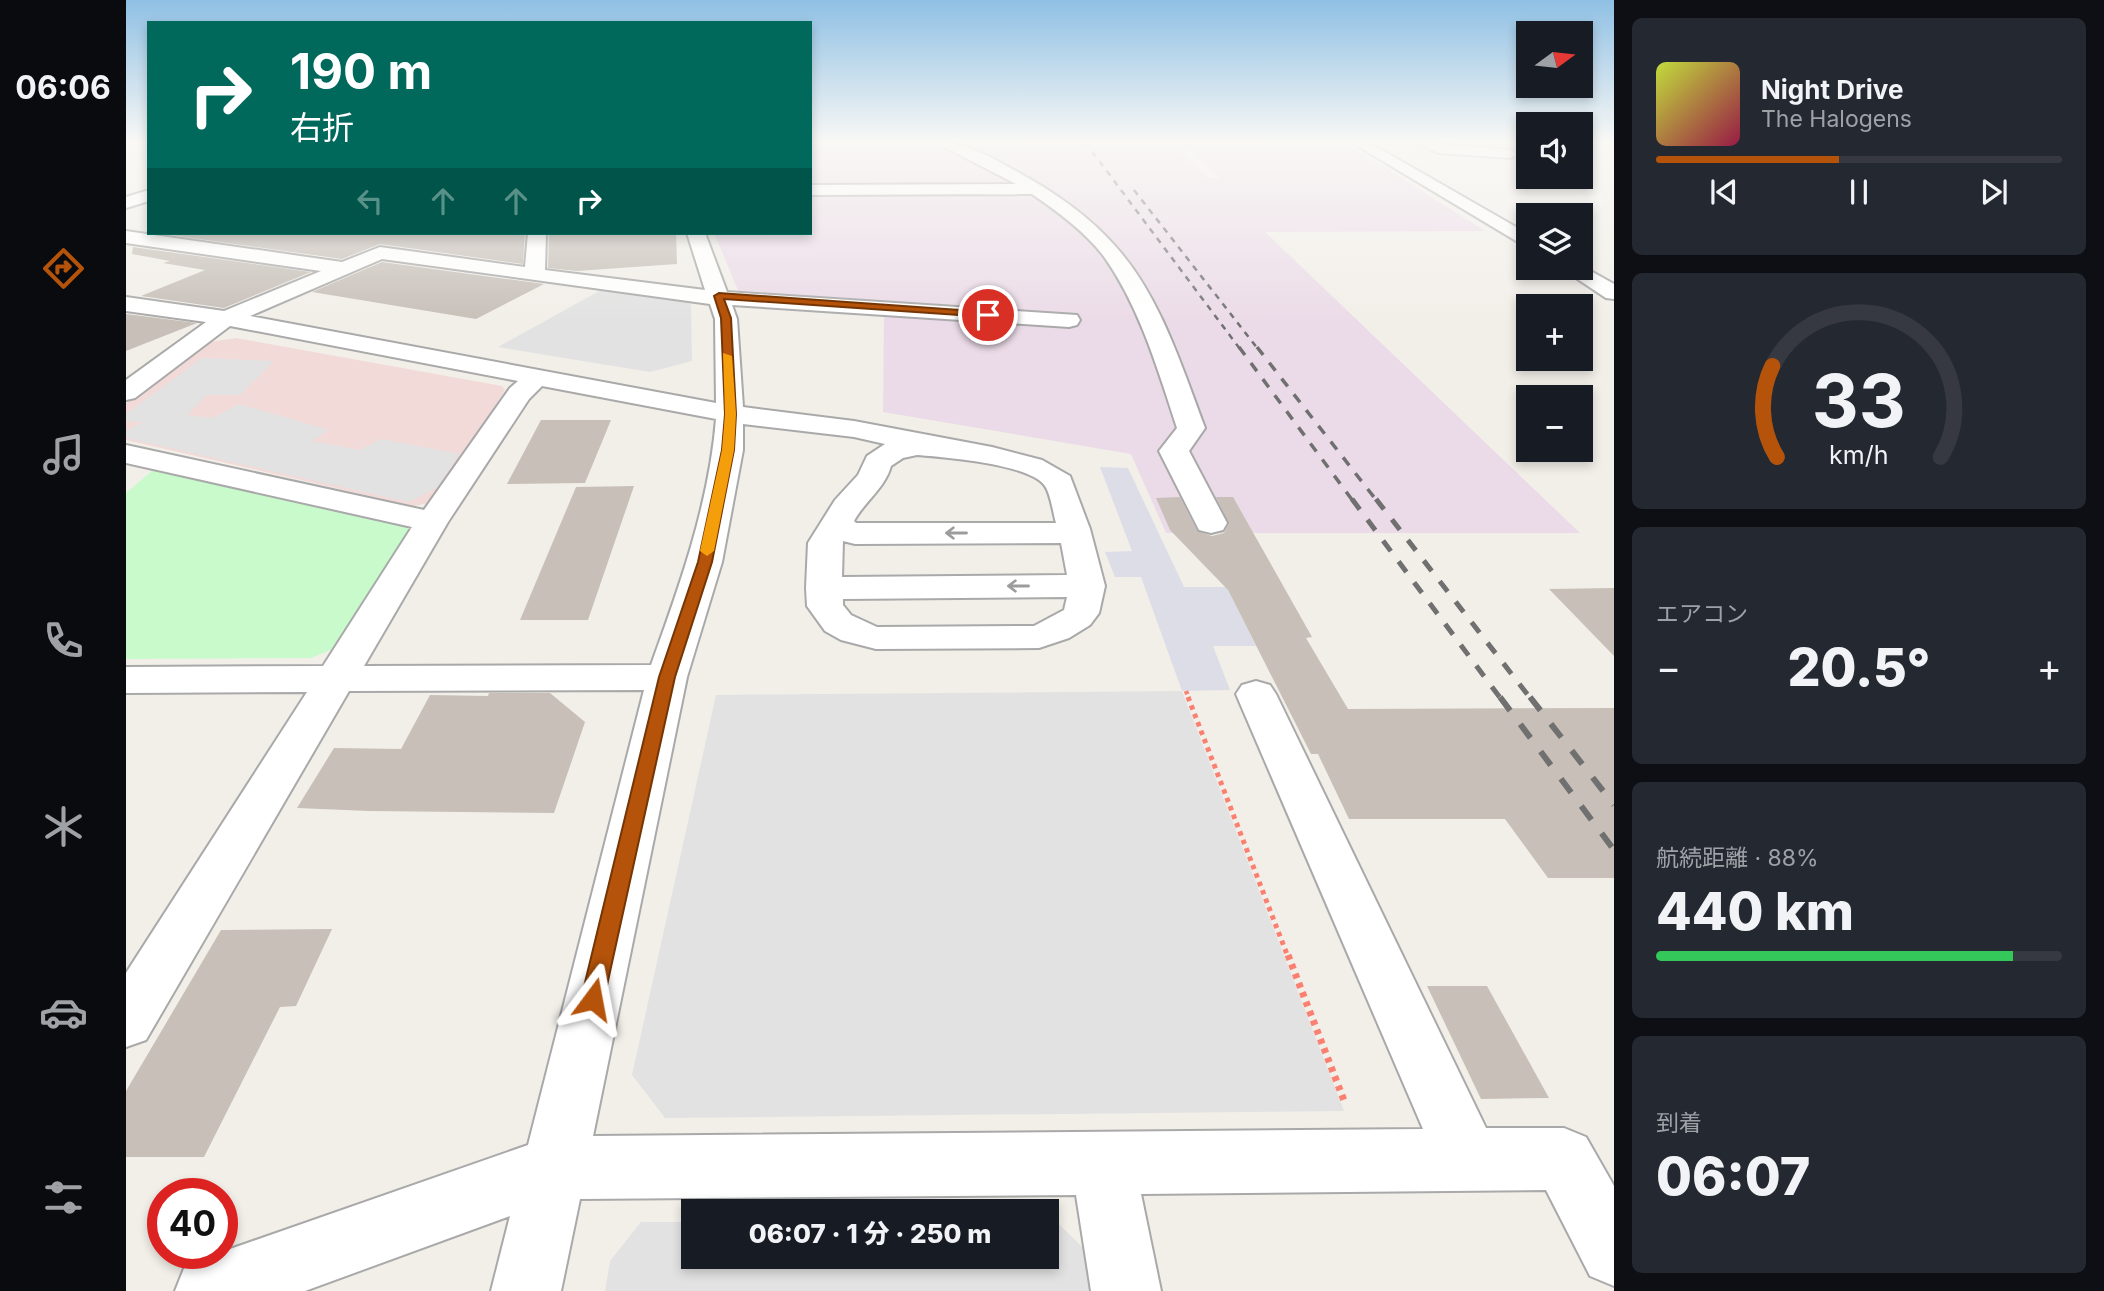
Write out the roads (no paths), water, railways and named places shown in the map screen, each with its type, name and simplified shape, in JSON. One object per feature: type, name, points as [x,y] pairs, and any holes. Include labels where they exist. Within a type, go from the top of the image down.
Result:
[{"type":"street","points":[[1057,202],[1068,210],[1112,254],[1158,338],[1191,428],[1174,451],[1211,523]]},
{"type":"street","points":[[1460,202],[1516,235]]},
{"type":"street","points":[[380,253],[393,235]]},
{"type":"street","points":[[535,274],[537,235]]},
{"type":"street","points":[[526,1291],[667,677],[705,562],[728,450],[730,414],[726,318],[697,235]]},
{"type":"street","points":[[126,237],[345,268]]},
{"type":"street","points":[[126,392],[226,318],[380,253],[693,296],[1069,320]]},
{"type":"street","points":[[1592,280],[1614,293]]},
{"type":"street","points":[[126,304],[226,318],[730,414],[854,429],[1026,463],[1051,473],[1059,482],[1087,586],[1087,598],[1080,615],[1064,627],[1039,637],[876,638],[854,632],[838,623],[825,606],[825,544],[846,508],[873,477],[877,462],[893,451],[917,446],[943,448]]},
{"type":"street","points":[[126,1022],[338,680],[432,522],[519,394],[537,377]]},
{"type":"street","points":[[793,423],[849,440],[863,448],[877,462]]},
{"type":"street","points":[[126,454],[432,522]]},
{"type":"street","points":[[838,523],[844,530],[855,534],[1073,533]]},
{"type":"street","points":[[824,588],[1087,586]]},
{"type":"street","points":[[126,680],[667,677]]},
{"type":"street","points":[[1256,694],[1468,1160]]},
{"type":"street","points":[[210,1291],[554,1168],[1368,1163],[1564,1159],[1614,1252]]},
{"type":"street","points":[[1103,1165],[1126,1291]]},
{"type":"railway","points":[[1130,202],[1240,349]]},
{"type":"railway","points":[[1144,202],[1258,349]]},
{"type":"railway","points":[[1239,347],[1353,501]]},
{"type":"railway","points":[[1257,347],[1377,501]]},
{"type":"railway","points":[[1352,499],[1501,699]]},
{"type":"railway","points":[[1376,499],[1531,699]]},
{"type":"railway","points":[[1500,697],[1614,850]]},
{"type":"railway","points":[[1530,697],[1614,805]]}]
